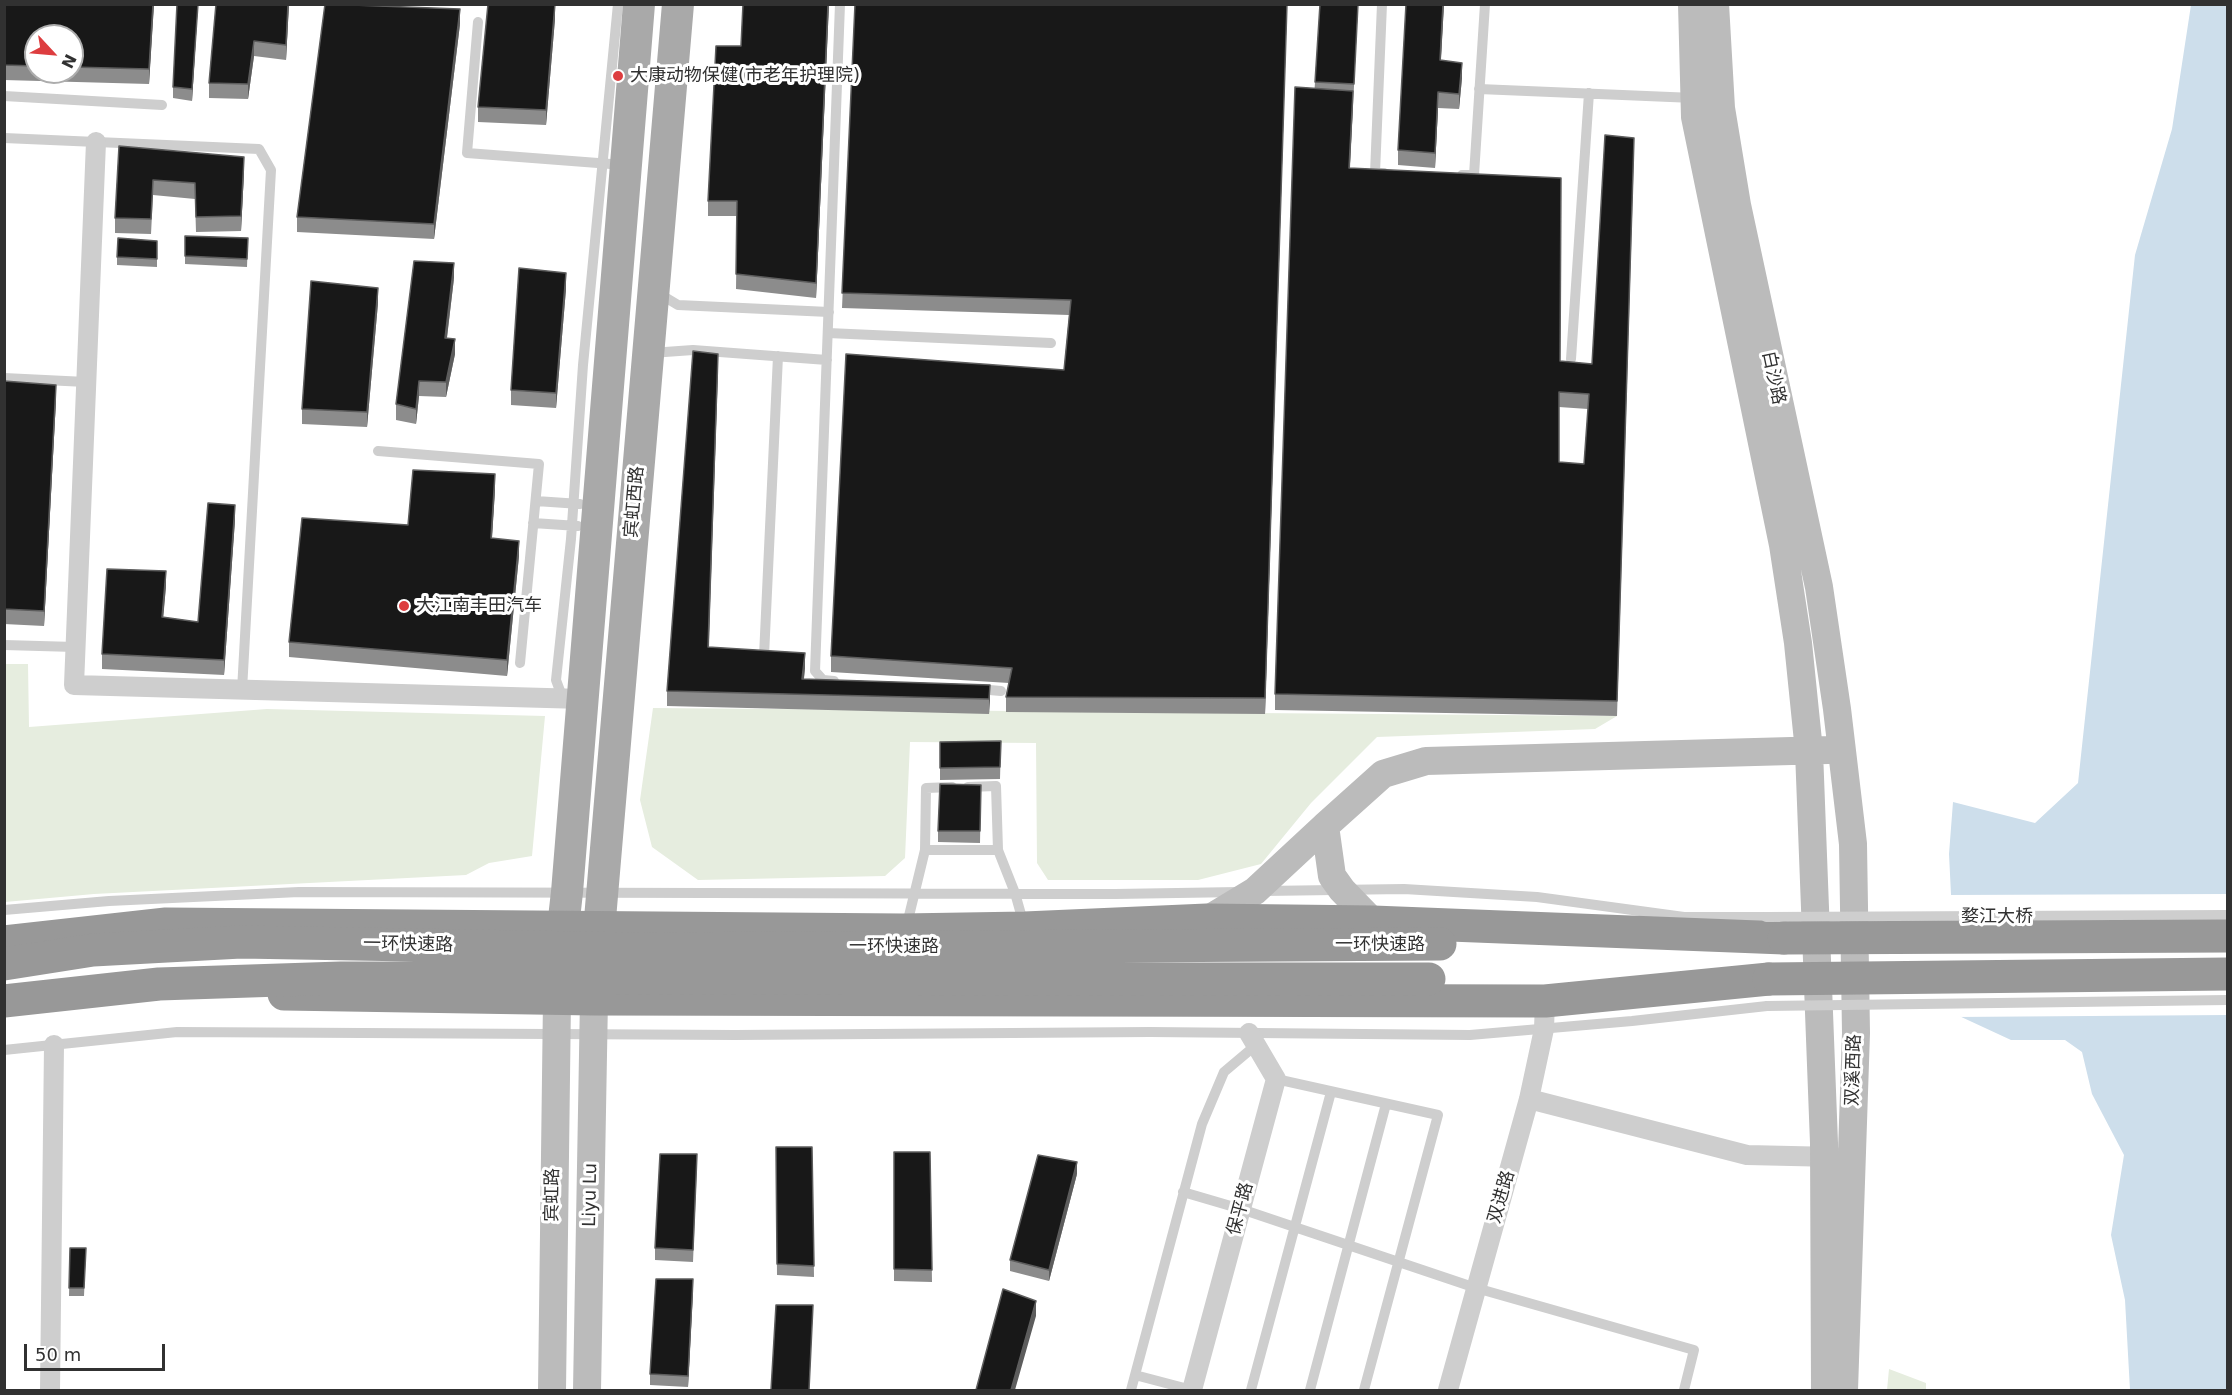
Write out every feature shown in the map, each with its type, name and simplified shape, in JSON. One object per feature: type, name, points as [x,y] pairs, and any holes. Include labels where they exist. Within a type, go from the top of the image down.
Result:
[{"type":"highway","points":[[4,942],[166,924],[903,930],[1025,928],[1207,920],[1775,928]]},
{"type":"highway","name":"婺江大桥","points":[[1775,928],[2228,936]]},
{"type":"highway","name":"一环快速路","points":[[4,964],[93,950],[241,942],[639,949],[1440,944],[1775,928]]},
{"type":"highway","points":[[4,1013],[215,993],[1544,1015],[1768,992],[2228,974]]},
{"type":"highway","name":"一环快速路","points":[[4,1001],[159,984],[341,978],[1429,979],[1768,992]]},
{"type":"main road","name":"宾虹西路","points":[[557,999],[567,892],[573,699],[585,516],[615,164],[639,4]]},
{"type":"main road","name":"宾虹西路","points":[[594,999],[598,927],[678,4]]},
{"type":"main road","name":"白沙路","points":[[1692,4],[1697,129],[1784,545],[1798,643],[1809,751]]},
{"type":"main road","name":"白沙路","points":[[1715,4],[1721,108],[1737,205],[1819,587],[1842,750]]},
{"type":"main road","points":[[1207,920],[1255,891],[1383,774],[1426,761],[1842,750]]},
{"type":"main road","name":"双溪西路","points":[[1825,1390],[1838,1158],[1856,1034],[1853,844],[1842,750]]},
{"type":"main road","name":"双溪西路","points":[[1809,751],[1838,1158],[1844,1390]]},
{"type":"main road","points":[[1325,826],[1332,876],[1342,890],[1373,922]]},
{"type":"main road","name":"宾虹路","points":[[552,1390],[557,999]]},
{"type":"main road","name":"Liyu Lu","points":[[587,1390],[594,999]]},
{"type":"street","points":[[96,142],[74,685],[573,699]]},
{"type":"street","name":"双进路","points":[[1448,1390],[1529,1099],[1544,1015]]},
{"type":"street","points":[[1252,1039],[1276,1079]]},
{"type":"street","points":[[50,1390],[54,1045]]},
{"type":"street","name":"保平路","points":[[1192,1390],[1276,1079]]},
{"type":"street","points":[[1529,1099],[1747,1155],[1838,1158]]},
{"type":"lane","points":[[478,22],[467,153],[615,164],[618,4]]},
{"type":"lane","points":[[840,4],[827,360],[811,662],[823,681],[846,682]]},
{"type":"lane","points":[[1382,4],[1375,172],[1397,173]]},
{"type":"lane","points":[[1452,175],[1474,175],[1485,4]]},
{"type":"lane","points":[[1479,89],[1694,98]]},
{"type":"lane","points":[[1571,359],[1589,93]]},
{"type":"lane","points":[[4,96],[162,105]]},
{"type":"lane","points":[[4,138],[259,149],[271,170],[242,690]]},
{"type":"lane","points":[[653,291],[678,305],[829,312]]},
{"type":"lane","points":[[828,333],[1051,343]]},
{"type":"lane","points":[[648,353],[693,350],[827,360]]},
{"type":"lane","points":[[764,656],[778,356]]},
{"type":"lane","points":[[4,378],[86,382]]},
{"type":"lane","points":[[378,451],[539,464],[520,663]]},
{"type":"lane","points":[[536,501],[585,516]]},
{"type":"lane","points":[[533,523],[585,516]]},
{"type":"lane","points":[[4,645],[75,647]]},
{"type":"lane","points":[[965,689],[1000,691]]},
{"type":"lane","points":[[903,930],[908,920],[925,850],[926,788],[996,786],[998,850],[1015,893],[1025,928]]},
{"type":"lane","points":[[925,850],[998,850]]},
{"type":"lane","points":[[4,910],[109,901],[299,892],[1015,893],[1404,889],[1537,897],[1775,928]]},
{"type":"lane","name":"婺江大桥","points":[[1775,928],[2228,915]]},
{"type":"lane","points":[[1768,992],[2228,1000]]},
{"type":"lane","points":[[4,1050],[177,1032],[1252,1039],[1470,1035],[1544,1015]]},
{"type":"lane","points":[[1131,1390],[1202,1124],[1224,1072],[1252,1039]]},
{"type":"lane","points":[[1276,1079],[1438,1115],[1364,1390]]},
{"type":"lane","points":[[1251,1390],[1331,1092]]},
{"type":"lane","points":[[1310,1390],[1386,1104]]},
{"type":"lane","points":[[1183,1192],[1241,1209],[1476,1288],[1694,1350],[1684,1390]]},
{"type":"lane","points":[[1135,1375],[1192,1390]]},
{"type":"shaded area","points":[[5,664],[28,664],[29,727],[267,709],[545,716],[532,856],[489,863],[466,875],[94,894],[5,902]]},
{"type":"shaded area","points":[[653,708],[1617,716],[1595,729],[1377,737],[1311,803],[1261,864],[1198,880],[1048,880],[1037,863],[1036,743],[910,742],[905,858],[885,876],[698,880],[652,847],[640,800]]},
{"type":"shaded area","points":[[1889,1369],[1926,1383],[1926,1390],[1887,1390]]},
{"type":"water","points":[[2191,5],[2227,5],[2227,1390],[2130,1390],[2125,1300],[2111,1235],[2124,1155],[2092,1094],[2082,1052],[2065,1040],[2011,1040],[1957,1015],[1949,854],[1953,802],[2035,823],[2078,783],[2135,255],[2172,129]]},
{"type":"pier","points":[[2227,894],[2227,1015],[1954,1017],[1948,895]]},
{"type":"building","points":[[4,4],[153,4],[149,69],[84,67],[84,24],[24,24],[24,66],[4,65]]},
{"type":"building","points":[[177,4],[198,4],[192,89],[173,87]]},
{"type":"building","points":[[216,4],[288,4],[286,45],[254,41],[248,84],[209,83]]},
{"type":"building","points":[[325,4],[460,9],[434,224],[297,217]]},
{"type":"building","points":[[488,4],[555,4],[546,110],[478,107]]},
{"type":"building","points":[[743,4],[828,4],[816,283],[736,274],[737,201],[708,201],[716,46],[741,46]]},
{"type":"building","points":[[855,4],[1287,4],[1265,698],[1006,697],[1012,668],[831,656],[846,354],[1064,370],[1071,300],[842,293]]},
{"type":"building","points":[[1320,4],[1358,4],[1354,84],[1315,82]]},
{"type":"building","points":[[1406,4],[1443,4],[1440,60],[1462,63],[1459,94],[1438,92],[1435,153],[1398,150]]},
{"type":"building","points":[[1295,87],[1353,91],[1349,168],[1561,178],[1560,361],[1592,364],[1605,135],[1634,138],[1617,701],[1275,694]],"holes":[[[1559,392],[1589,394],[1584,464],[1559,462]]]},
{"type":"building","points":[[119,146],[244,157],[241,216],[196,217],[195,183],[153,180],[151,219],[115,218]]},
{"type":"building","points":[[185,236],[248,238],[247,259],[185,256]]},
{"type":"building","points":[[118,238],[157,241],[157,259],[117,257]]},
{"type":"building","points":[[414,261],[454,263],[445,338],[455,339],[446,382],[419,381],[416,409],[396,404]]},
{"type":"building","points":[[519,268],[566,273],[556,393],[511,390]]},
{"type":"building","points":[[311,281],[378,288],[367,412],[302,409]]},
{"type":"building","points":[[693,351],[718,354],[708,647],[805,653],[802,679],[990,685],[989,699],[667,691]]},
{"type":"building","points":[[4,381],[56,385],[44,611],[4,609]]},
{"type":"building","name":"大江南丰田汽车","points":[[413,470],[495,474],[491,538],[519,541],[507,660],[289,642],[302,518],[408,525]]},
{"type":"building","points":[[208,503],[235,505],[224,660],[102,654],[107,569],[166,571],[162,617],[198,622]]},
{"type":"building","points":[[1001,741],[1000,767],[940,768],[940,742]]},
{"type":"building","points":[[940,784],[981,785],[980,831],[938,831]]},
{"type":"building","points":[[776,1147],[812,1147],[814,1266],[777,1264]]},
{"type":"building","points":[[894,1152],[930,1152],[932,1270],[894,1269]]},
{"type":"building","points":[[660,1154],[697,1154],[693,1250],[655,1248]]},
{"type":"building","points":[[1038,1155],[1077,1162],[1049,1270],[1010,1260]]},
{"type":"building","points":[[70,1248],[86,1248],[84,1288],[69,1288]]},
{"type":"building","points":[[656,1279],[693,1279],[688,1376],[650,1374]]},
{"type":"building","points":[[1003,1289],[1036,1301],[1011,1390],[976,1390]]},
{"type":"building","points":[[776,1305],[813,1305],[809,1390],[771,1390]]},
{"type":"place","name":"大康动物保健(市老年护理院)","points":[[618,76]]},
{"type":"place","name":"大江南丰田汽车","points":[[404,606]]}]
